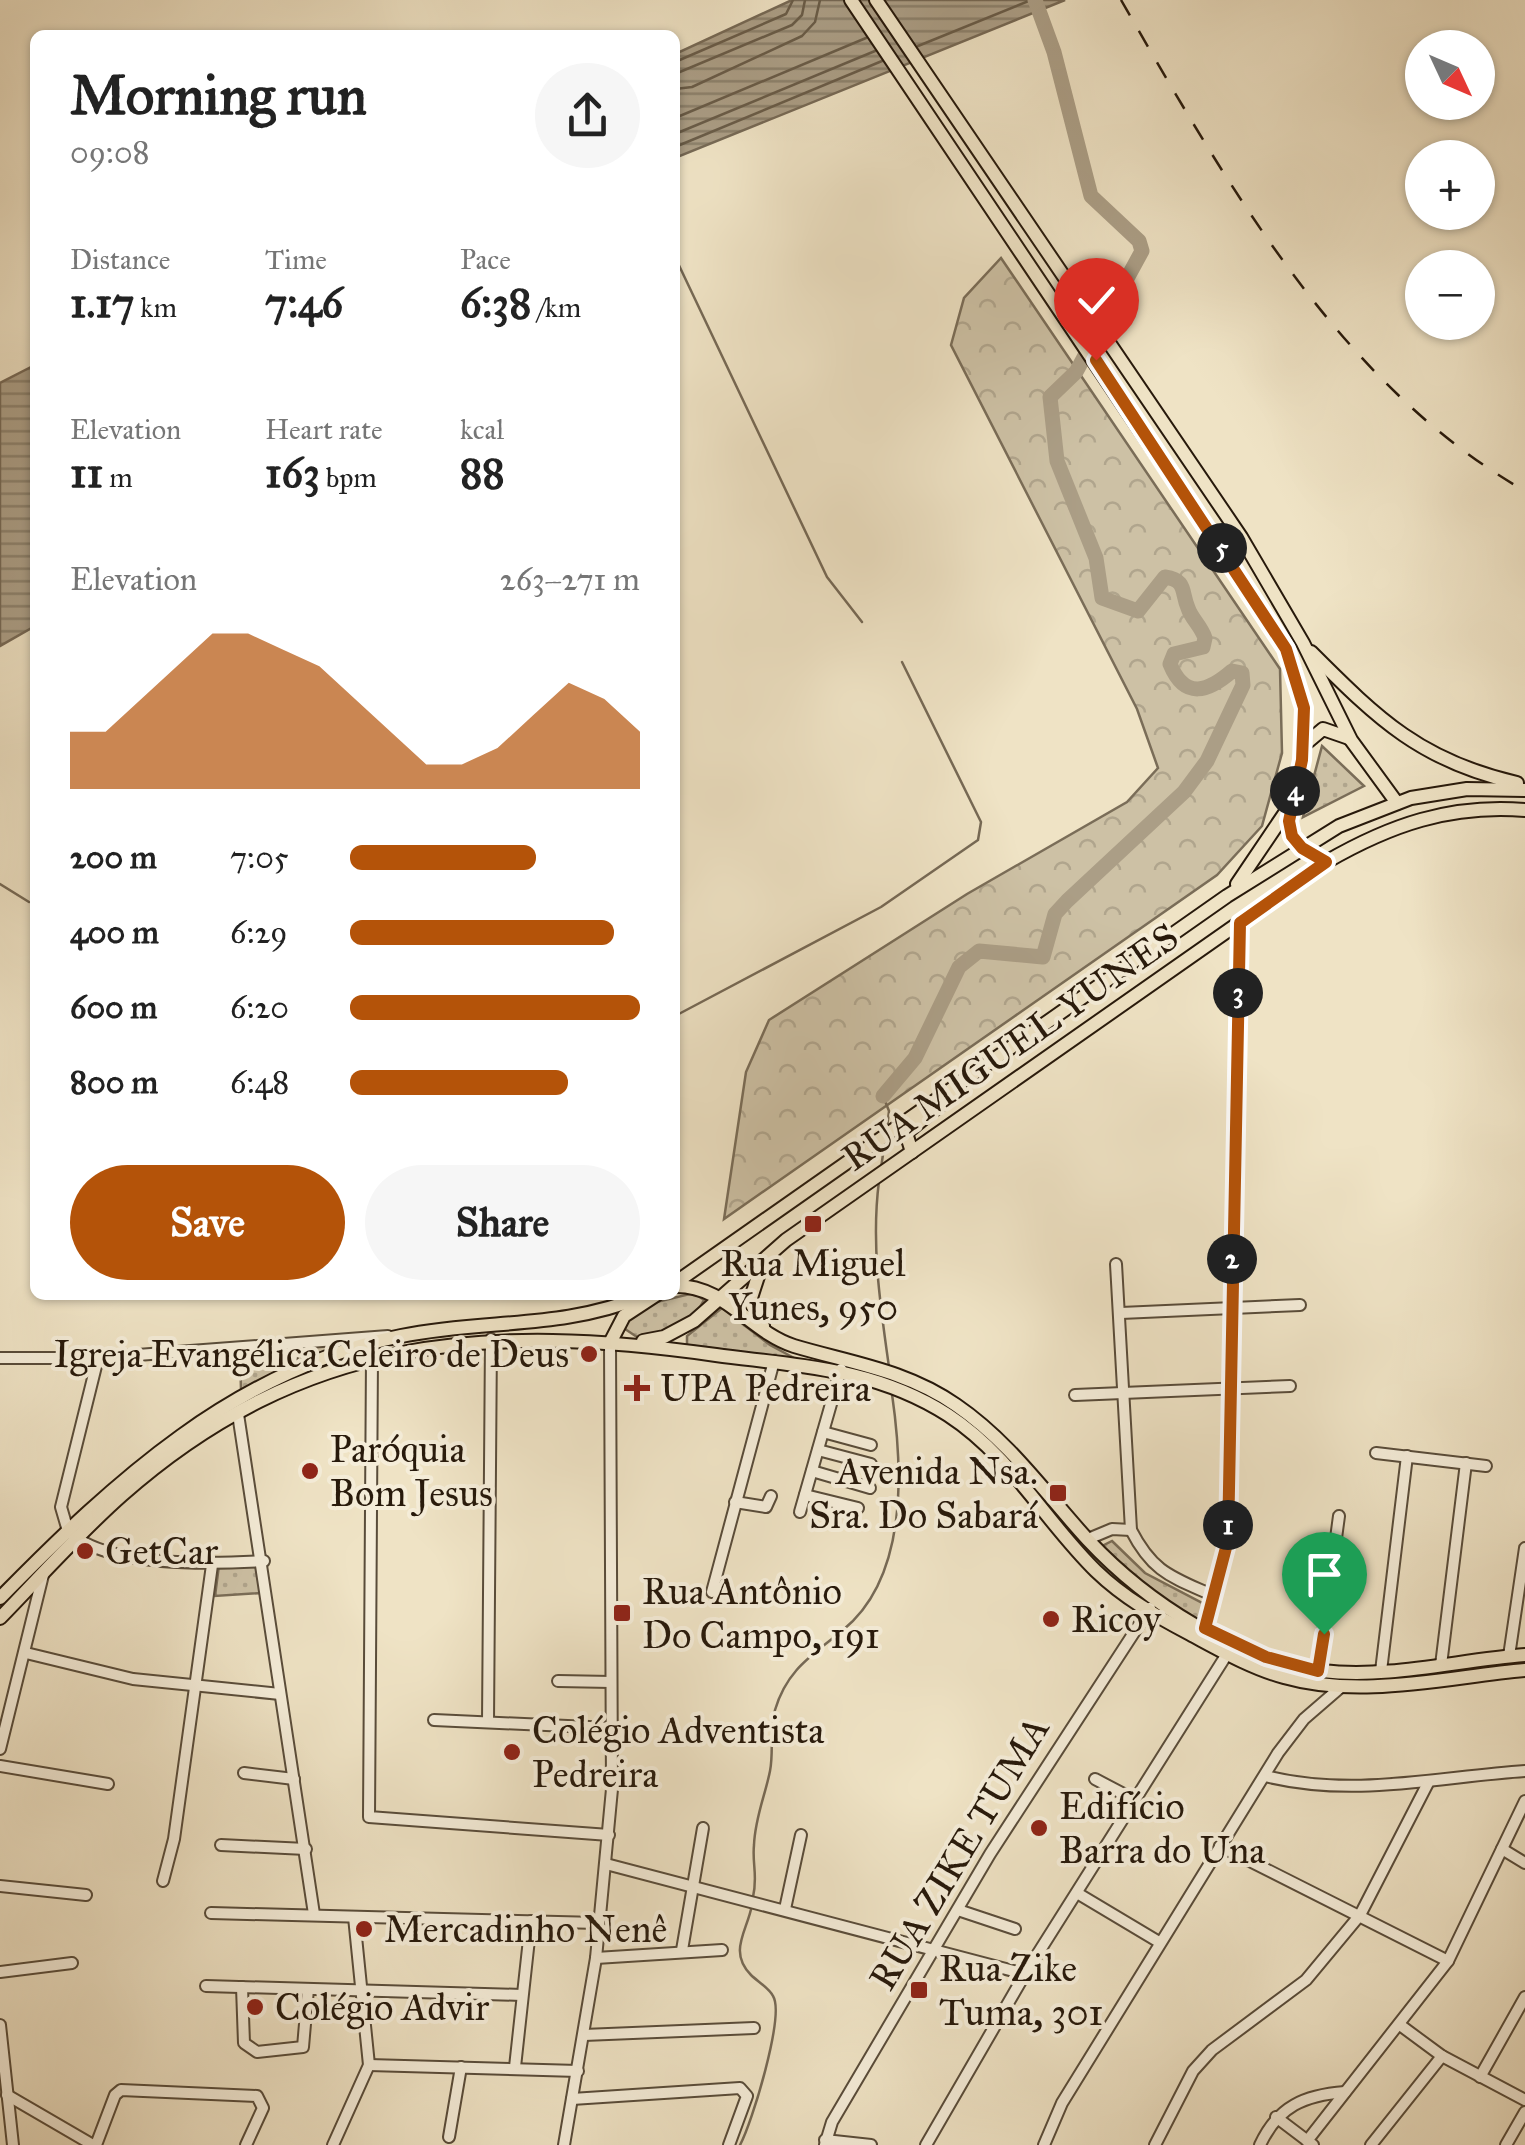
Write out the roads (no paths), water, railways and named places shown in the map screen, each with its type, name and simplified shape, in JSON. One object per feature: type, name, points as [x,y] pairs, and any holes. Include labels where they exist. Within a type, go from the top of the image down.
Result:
[{"type":"main road","points":[[851,0],[1268,617],[1297,677],[1304,745],[1289,821],[1292,836],[1302,848],[1326,862]]},
{"type":"main road","points":[[876,0],[1241,537],[1303,643],[1351,740],[1397,803],[1393,817],[1372,835]]},
{"type":"main road","points":[[1303,643],[1365,708],[1414,746],[1451,766],[1525,788]]},
{"type":"main road","points":[[1304,745],[1323,730],[1338,731],[1351,740]]},
{"type":"main road","name":"RUA MIGUEL YUNES","points":[[680,1280],[1227,896],[1338,826],[1397,803],[1466,789],[1525,788]]},
{"type":"main road","points":[[1227,896],[1260,856],[1293,799]]},
{"type":"main road","name":"RUA MIGUEL YUNES","points":[[610,1343],[650,1341],[677,1332],[765,1256],[1326,862],[1372,835],[1416,819],[1472,808],[1525,810]]},
{"type":"main road","points":[[912,1152],[906,1133],[942,1106],[966,1078]]},
{"type":"main road","points":[[765,1256],[750,1300],[767,1332]]},
{"type":"main road","points":[[680,1285],[720,1298],[794,1346],[877,1366],[956,1404],[1006,1445],[1088,1540],[1153,1606]]},
{"type":"main road","points":[[0,1618],[43,1574],[72,1535],[168,1443],[218,1408],[290,1372],[400,1336],[550,1323],[591,1316],[633,1300]]},
{"type":"main road","points":[[610,1343],[624,1316],[648,1300]]},
{"type":"main road","points":[[0,1598],[138,1482],[238,1414],[284,1390],[372,1358],[491,1338],[610,1343],[841,1370],[915,1396],[968,1429],[1010,1467],[1094,1569],[1203,1634],[1266,1657],[1318,1671],[1380,1671],[1525,1655]]},
{"type":"main road","points":[[1203,1634],[1227,1654],[1280,1676],[1341,1688],[1525,1670]]},
{"type":"street","points":[[1203,1634],[1228,1540],[1240,923]]},
{"type":"street","points":[[1116,1264],[1131,1530],[1158,1571],[1214,1596]]},
{"type":"street","points":[[1121,1312],[1300,1305]]},
{"type":"street","points":[[0,1371],[2,1358],[98,1358],[400,1336]]},
{"type":"street","points":[[488,1722],[491,1338]]},
{"type":"street","points":[[564,2145],[596,1958],[609,1835],[610,1343]]},
{"type":"street","points":[[258,1345],[288,1352],[290,1372]]},
{"type":"street","points":[[98,1358],[61,1507],[72,1535],[146,1558],[212,1565],[264,1562]]},
{"type":"street","points":[[372,1358],[368,1815],[374,1820],[609,1835]]},
{"type":"street","points":[[712,1592],[774,1361]]},
{"type":"street","points":[[800,1512],[841,1370]]},
{"type":"street","points":[[1075,1396],[1290,1386]]},
{"type":"street","points":[[238,1414],[264,1562],[314,1914]]},
{"type":"street","points":[[823,1432],[871,1445]]},
{"type":"street","points":[[818,1450],[871,1464]]},
{"type":"street","points":[[1376,1453],[1486,1466]]},
{"type":"street","points":[[1380,1671],[1407,1456]]},
{"type":"street","points":[[1442,1665],[1466,1463]]},
{"type":"street","points":[[812,1471],[870,1488]]},
{"type":"street","points":[[805,1495],[858,1508]]},
{"type":"street","points":[[735,1502],[766,1507],[771,1496]]},
{"type":"street","points":[[1318,1671],[1339,1516]]},
{"type":"street","points":[[1088,1540],[1112,1529],[1131,1530]]},
{"type":"street","points":[[1509,1656],[1525,1548]]},
{"type":"street","points":[[163,1880],[197,1688],[212,1565]]},
{"type":"street","points":[[0,1748],[43,1574]]},
{"type":"street","name":"RUA ZIKE TUMA","points":[[825,2142],[934,1949],[1153,1606]]},
{"type":"street","points":[[26,1652],[133,1678],[197,1688],[280,1694]]},
{"type":"street","points":[[926,2145],[1026,1974],[1227,1654]]},
{"type":"street","points":[[558,1681],[611,1682]]},
{"type":"street","points":[[1044,2145],[1062,2103],[1158,1942],[1292,1733],[1341,1688]]},
{"type":"street","points":[[434,1720],[612,1728]]},
{"type":"street","points":[[0,1766],[108,1784]]},
{"type":"street","points":[[1265,1776],[1338,1787],[1428,1783],[1525,1771]]},
{"type":"street","points":[[244,1773],[294,1779]]},
{"type":"street","points":[[1095,1779],[1135,1800]]},
{"type":"street","points":[[1155,2145],[1193,2071],[1224,2041],[1306,1980],[1360,1915],[1428,1783]]},
{"type":"street","points":[[1276,2117],[1310,2143],[1448,1961],[1525,1801]]},
{"type":"street","points":[[682,1950],[703,1828]]},
{"type":"street","points":[[785,1909],[801,1836]]},
{"type":"street","points":[[221,1845],[306,1849]]},
{"type":"street","points":[[1220,1846],[1448,1961]]},
{"type":"street","points":[[1502,1850],[1525,1863]]},
{"type":"street","points":[[606,1864],[1026,1974]]},
{"type":"street","points":[[0,1886],[86,1895]]},
{"type":"street","points":[[1076,1893],[1158,1942]]},
{"type":"street","points":[[958,1910],[1015,1928]]},
{"type":"street","points":[[211,1913],[598,1923]]},
{"type":"street","points":[[333,2145],[369,2065],[358,1991],[354,1917]]},
{"type":"street","points":[[514,2067],[531,1921]]},
{"type":"street","points":[[596,1958],[722,1950]]},
{"type":"street","points":[[0,1972],[72,1963]]},
{"type":"street","points":[[206,1986],[522,1994]]},
{"type":"street","points":[[242,1988],[244,2043],[256,2052],[303,2047],[308,1989]]},
{"type":"street","points":[[1480,2077],[1525,1997]]},
{"type":"street","points":[[0,2024],[13,2145]]},
{"type":"street","points":[[1400,2024],[1442,2056],[1525,2100]]},
{"type":"street","points":[[584,2036],[754,2028]]},
{"type":"street","points":[[1371,2145],[1442,2056]]},
{"type":"street","points":[[369,2065],[578,2071]]},
{"type":"street","points":[[448,2138],[461,2067]]},
{"type":"street","points":[[572,2099],[740,2088],[747,2096],[729,2145]]},
{"type":"street","points":[[7,2095],[95,2145],[115,2095],[121,2090],[258,2096],[263,2108],[246,2145]]},
{"type":"street","points":[[1260,2145],[1276,2117],[1306,2097],[1345,2092]]},
{"type":"street","points":[[1506,2145],[1525,2112]]},
{"type":"street","points":[[1514,2132],[1525,2140]]},
{"type":"street","points":[[825,2142],[871,2145]]},
{"type":"water","points":[[792,0],[1065,0],[680,156],[680,52]]},
{"type":"water","points":[[30,368],[30,629],[0,646],[0,383]]},
{"type":"waterway","points":[[883,1096],[915,1058],[959,967],[979,951],[1043,957],[1055,914],[1184,792],[1207,761],[1243,685],[1242,673],[1232,671],[1215,684],[1198,689],[1183,684],[1176,676],[1170,664],[1174,654],[1203,647],[1205,638],[1177,581],[1165,577],[1138,611],[1102,598],[1096,558],[1057,461],[1050,397],[1076,372],[1142,251],[1139,241],[1091,196],[1054,52],[1035,0]]},
{"type":"waterway","points":[[680,268],[827,577],[862,622]]},
{"type":"waterway","points":[[680,1013],[881,907],[978,840],[981,822],[902,662]]},
{"type":"waterway","points":[[0,884],[29,902]]},
{"type":"waterway","points":[[883,1096],[889,1111],[887,1128]]},
{"type":"waterway","points":[[881,1168],[885,1141]]},
{"type":"waterway","points":[[879,1181],[876,1250],[889,1367]]},
{"type":"waterway","points":[[753,1897],[755,1835],[770,1771],[773,1718],[780,1696],[802,1664],[864,1608],[880,1581],[890,1552],[898,1488],[892,1394]]},
{"type":"waterway","points":[[740,2145],[766,2069],[776,2007],[771,1993],[751,1975],[741,1958],[741,1941],[752,1905]]},
{"type":"railway","points":[[1121,0],[1245,207],[1343,337],[1398,395],[1459,447],[1525,491]]},
{"type":"place","name":"Rua Miguel Yunes, 950","points":[[813,1224]]},
{"type":"place","name":"Igreja Evangélica Celeiro de Deus","points":[[589,1354]]},
{"type":"place","name":"UPA Pedreira","points":[[637,1388]]},
{"type":"place","name":"Paróquia Bom Jesus","points":[[310,1471]]},
{"type":"place","name":"Avenida Nsa. Sra. Do Sabará","points":[[1058,1493]]},
{"type":"place","name":"GetCar","points":[[85,1551]]},
{"type":"place","name":"Rua Antônio Do Campo, 191","points":[[622,1613]]},
{"type":"place","name":"Ricoy","points":[[1051,1619]]},
{"type":"place","name":"Colégio Adventista Pedreira","points":[[512,1752]]},
{"type":"place","name":"Edifício Barra do Una","points":[[1039,1828]]},
{"type":"place","name":"Mercadinho Nenê","points":[[364,1929]]},
{"type":"place","name":"Rua Zike Tuma, 301","points":[[919,1990]]},
{"type":"place","name":"Colégio Advir","points":[[255,2007]]}]
